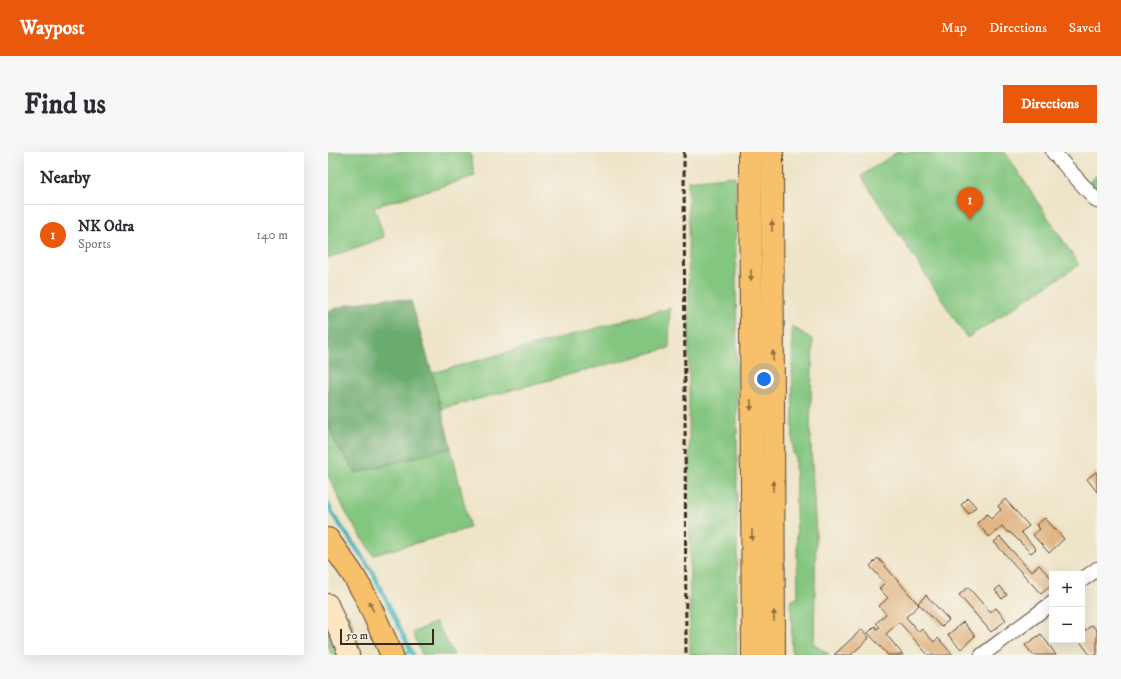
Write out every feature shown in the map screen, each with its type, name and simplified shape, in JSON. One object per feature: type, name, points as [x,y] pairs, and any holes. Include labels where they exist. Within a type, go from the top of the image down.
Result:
[{"type":"highway","points":[[750,152],[753,655]]},
{"type":"highway","points":[[772,152],[774,655]]},
{"type":"highway","points":[[328,539],[352,573],[366,597],[392,655]]},
{"type":"main road","points":[[328,604],[349,655]]},
{"type":"street","points":[[1053,152],[1097,201]]},
{"type":"street","points":[[1085,578],[1097,569]]},
{"type":"street","points":[[982,655],[1049,605]]},
{"type":"green space","points":[[334,152],[470,152],[475,176],[374,207],[384,237],[328,258],[328,154]]},
{"type":"green space","points":[[897,152],[1005,152],[1079,265],[967,338],[861,176]]},
{"type":"green space","points":[[1097,175],[1097,198],[1086,185]]},
{"type":"green space","points":[[735,176],[737,655],[690,655],[688,181]]},
{"type":"green space","points":[[386,298],[411,301],[432,373],[451,448],[356,473],[334,440],[328,421],[328,311],[351,304]]},
{"type":"green space","points":[[670,308],[669,348],[441,409],[432,373]]},
{"type":"green space","points":[[792,326],[813,340],[810,429],[816,535],[814,645],[830,655],[792,655],[791,599],[798,598],[795,454],[793,454]]},
{"type":"green space","points":[[328,421],[334,440],[356,473],[451,448],[470,528],[373,555],[346,513],[328,477]]},
{"type":"green space","points":[[346,613],[349,615],[362,655],[359,655]]},
{"type":"green space","points":[[436,622],[454,655],[422,655],[413,633]]},
{"type":"green space","points":[[328,626],[340,655],[332,655],[328,645]]},
{"type":"building","points":[[1096,472],[1097,474],[1097,492],[1087,479]]},
{"type":"building","points":[[968,498],[976,507],[969,514],[961,505]]},
{"type":"building","points":[[1005,499],[1029,526],[1021,532],[1036,549],[1031,553],[1002,526],[989,537],[977,523],[987,514],[991,519],[1001,510],[998,506]]},
{"type":"building","points":[[1045,518],[1064,539],[1049,553],[1033,535],[1040,529],[1036,525]]},
{"type":"building","points":[[1000,537],[1031,572],[1039,565],[1049,576],[1049,587],[1041,594],[994,542]]},
{"type":"building","points":[[878,558],[919,605],[906,617],[919,632],[922,629],[934,642],[938,638],[953,655],[928,655],[899,622],[886,634],[903,655],[888,655],[868,633],[875,626],[877,629],[880,627],[876,623],[886,614],[879,606],[888,598],[879,588],[885,583],[870,566]]},
{"type":"building","points":[[1000,586],[1007,595],[1002,599],[995,590]]},
{"type":"building","points":[[968,587],[990,612],[996,608],[1006,620],[991,632],[959,595]]},
{"type":"building","points":[[926,595],[949,620],[941,627],[918,603]]},
{"type":"building","points":[[963,622],[975,636],[961,649],[948,635]]},
{"type":"building","points":[[1092,625],[1097,631],[1097,655],[1090,655],[1081,643],[1085,643],[1085,631]]},
{"type":"building","points":[[862,629],[869,638],[851,655],[834,655]]},
{"type":"building","points":[[1041,634],[1056,655],[1033,655],[1025,645]]},
{"type":"waterway","points":[[328,504],[334,516],[372,571],[413,655]]},
{"type":"waterway","points":[[404,654],[411,651]]},
{"type":"railway","points":[[684,152],[686,655]]},
{"type":"place","name":"NK Odra","points":[[970,220]]}]
